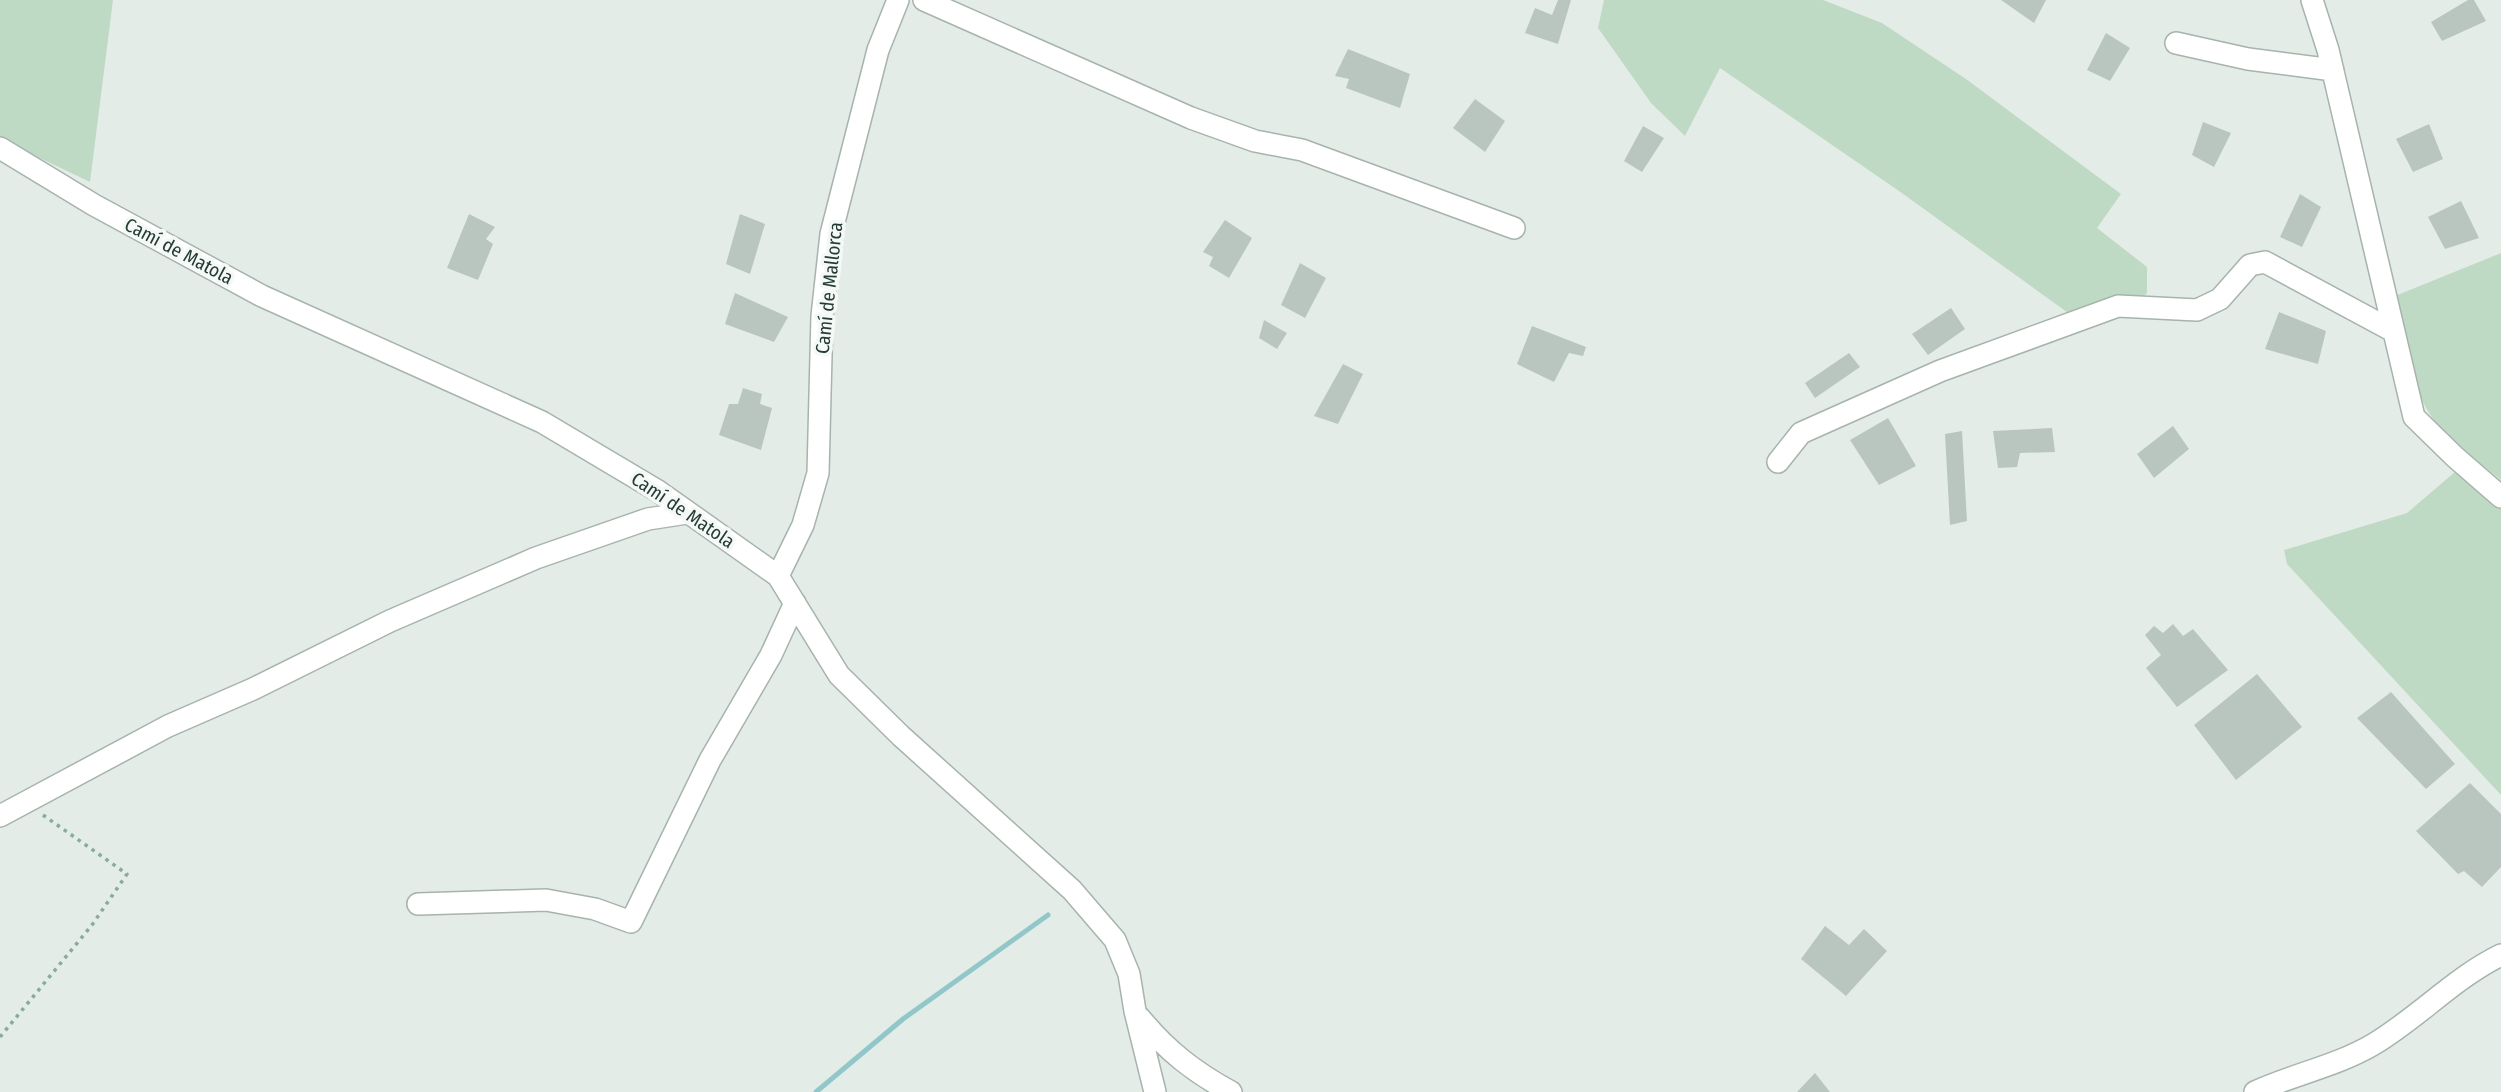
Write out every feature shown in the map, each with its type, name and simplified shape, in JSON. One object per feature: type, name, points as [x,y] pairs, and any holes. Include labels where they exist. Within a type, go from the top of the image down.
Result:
[{"type":"street","name":"Camí de Mallorca","points":[[778,576],[803,525],[818,473],[822,316],[831,234],[878,50],[898,0]]},
{"type":"street","points":[[924,0],[1191,118],[1255,141],[1302,150],[1514,228]]},
{"type":"street","points":[[2312,0],[2333,70],[2414,417],[2501,497]]},
{"type":"street","points":[[2176,43],[2248,59],[2333,70]]},
{"type":"street","name":"Camí de Matola","points":[[0,148],[94,205],[262,296],[542,422],[658,491],[778,576],[839,675],[901,736],[1072,890],[1115,940],[1129,974],[1135,1011],[1155,1092]]},
{"type":"street","points":[[1778,462],[1801,433],[1940,371],[2118,306],[2197,310],[2220,299],[2250,265],[2265,262],[2393,331]]},
{"type":"street","points":[[0,816],[168,726],[253,689],[390,621],[536,558],[649,519],[687,513]]},
{"type":"street","points":[[418,904],[547,901],[595,909],[631,922],[710,760],[771,655],[795,603]]},
{"type":"street","points":[[2255,1092],[2276,1082],[2328,1066],[2374,1044],[2478,967],[2501,955]]},
{"type":"street","points":[[1135,1011],[1161,1044],[1204,1077],[1231,1092]]},
{"type":"path","points":[[0,1037],[92,925],[127,874],[26,803]]},
{"type":"green space","points":[[0,0],[113,0],[90,182],[0,139]]},
{"type":"green space","points":[[1604,0],[1823,0],[1882,23],[1966,79],[2121,194],[2097,228],[2147,267],[2147,293],[2138,302],[2071,315],[1899,191],[1720,68],[1685,136],[1651,103],[1598,28]]},
{"type":"green space","points":[[2501,253],[2501,480],[2443,431],[2422,401],[2405,350],[2395,296]]},
{"type":"green space","points":[[2456,471],[2501,508],[2501,795],[2287,564],[2284,550],[2407,513]]},
{"type":"building","points":[[1558,0],[1571,0],[1558,44],[1525,33],[1535,8],[1552,15]]},
{"type":"building","points":[[2001,0],[2046,0],[2034,23]]},
{"type":"building","points":[[2468,0],[2474,0],[2486,21],[2442,41],[2431,22]]},
{"type":"building","points":[[2106,33],[2130,48],[2110,81],[2087,70]]},
{"type":"building","points":[[1348,49],[1410,74],[1400,108],[1346,88],[1349,79],[1335,76]]},
{"type":"building","points":[[1475,99],[1505,121],[1485,152],[1453,128]]},
{"type":"building","points":[[2203,122],[2231,133],[2214,167],[2192,155]]},
{"type":"building","points":[[2429,124],[2443,159],[2413,172],[2396,139]]},
{"type":"building","points":[[1643,126],[1664,138],[1642,172],[1624,161]]},
{"type":"building","points":[[2300,194],[2321,207],[2302,247],[2280,237]]},
{"type":"building","points":[[2461,201],[2479,238],[2445,249],[2428,217]]},
{"type":"building","points":[[469,214],[495,227],[486,239],[493,244],[478,280],[447,268]]},
{"type":"building","points":[[740,214],[765,224],[750,274],[726,264]]},
{"type":"building","points":[[1225,220],[1252,238],[1229,278],[1209,266],[1213,257],[1203,252]]},
{"type":"building","points":[[1300,263],[1326,278],[1305,318],[1281,305]]},
{"type":"building","points":[[735,293],[788,317],[774,342],[725,324]]},
{"type":"building","points":[[1951,308],[1965,329],[1928,355],[1912,334]]},
{"type":"building","points":[[2279,312],[2326,331],[2318,364],[2265,349]]},
{"type":"building","points":[[1264,320],[1287,333],[1277,349],[1259,338]]},
{"type":"building","points":[[1532,326],[1586,347],[1583,356],[1569,353],[1554,382],[1517,364]]},
{"type":"building","points":[[1849,353],[1860,367],[1815,398],[1805,383]]},
{"type":"building","points":[[1343,364],[1363,374],[1338,424],[1314,416]]},
{"type":"building","points":[[743,388],[762,394],[760,404],[772,408],[761,450],[719,435],[729,404],[738,404]]},
{"type":"building","points":[[1888,418],[1916,466],[1879,485],[1850,440]]},
{"type":"building","points":[[2173,426],[2189,449],[2154,478],[2137,454]]},
{"type":"building","points":[[2052,428],[2055,452],[2020,453],[2017,467],[1998,468],[1993,431]]},
{"type":"building","points":[[1962,431],[1967,521],[1950,525],[1945,434]]},
{"type":"building","points":[[2173,624],[2183,636],[2193,629],[2228,670],[2177,707],[2146,668],[2161,655],[2145,635],[2154,626],[2163,633]]},
{"type":"building","points":[[2257,674],[2302,727],[2236,780],[2194,725]]},
{"type":"building","points":[[2391,692],[2455,764],[2426,789],[2357,718]]},
{"type":"building","points":[[2470,783],[2501,814],[2501,867],[2482,887],[2464,871],[2458,874],[2416,831]]},
{"type":"building","points":[[1825,926],[1849,945],[1864,929],[1887,951],[1846,996],[1801,959]]},
{"type":"building","points":[[1815,1073],[1830,1092],[1797,1092]]},
{"type":"waterway","points":[[816,1092],[903,1019],[1048,915]]}]
